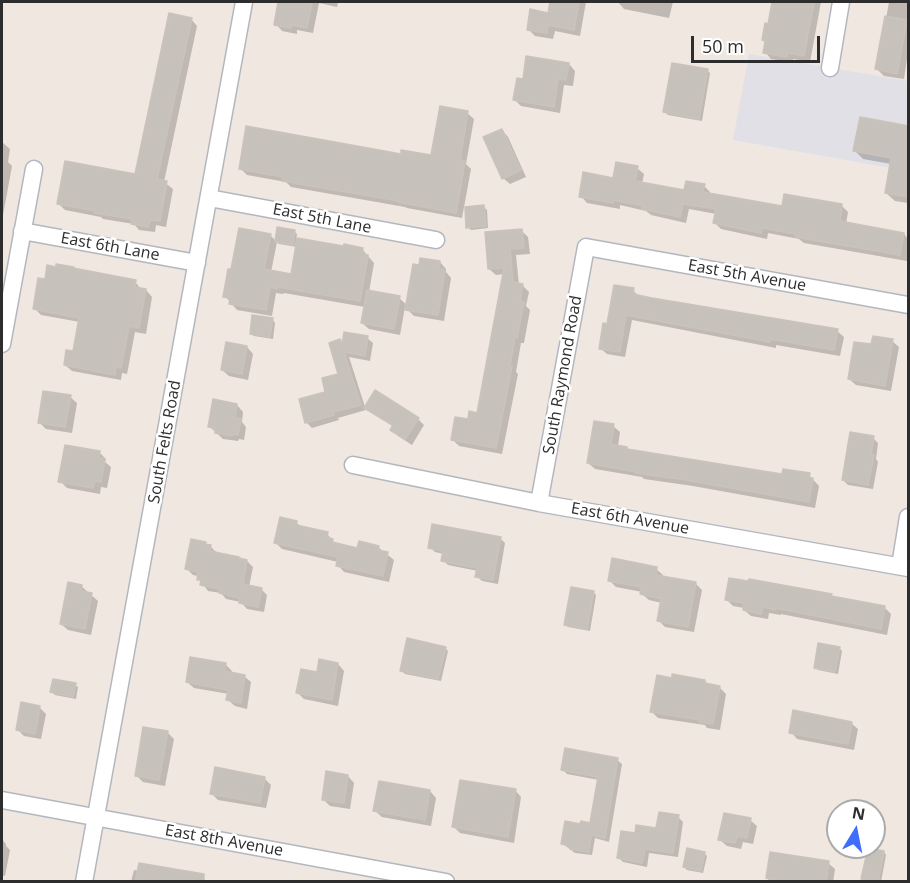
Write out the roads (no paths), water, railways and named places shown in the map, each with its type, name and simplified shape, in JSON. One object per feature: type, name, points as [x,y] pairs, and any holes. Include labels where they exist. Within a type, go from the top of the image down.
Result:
[{"type":"street","name":"South Felts Road","points":[[84,882],[244,2]]},
{"type":"street","points":[[830,68],[841,2]]},
{"type":"street","points":[[2,344],[34,169]]},
{"type":"street","name":"East 5th Lane","points":[[209,198],[436,240]]},
{"type":"street","name":"East 6th Lane","points":[[22,231],[197,263]]},
{"type":"street","name":"East 5th Avenue","points":[[586,247],[909,305]]},
{"type":"street","name":"South Raymond Road","points":[[539,503],[586,247]]},
{"type":"street","name":"East 6th Avenue","points":[[353,465],[539,503],[904,567]]},
{"type":"street","points":[[904,567],[909,517]]},
{"type":"street","name":"East 8th Avenue","points":[[2,800],[446,882]]}]
